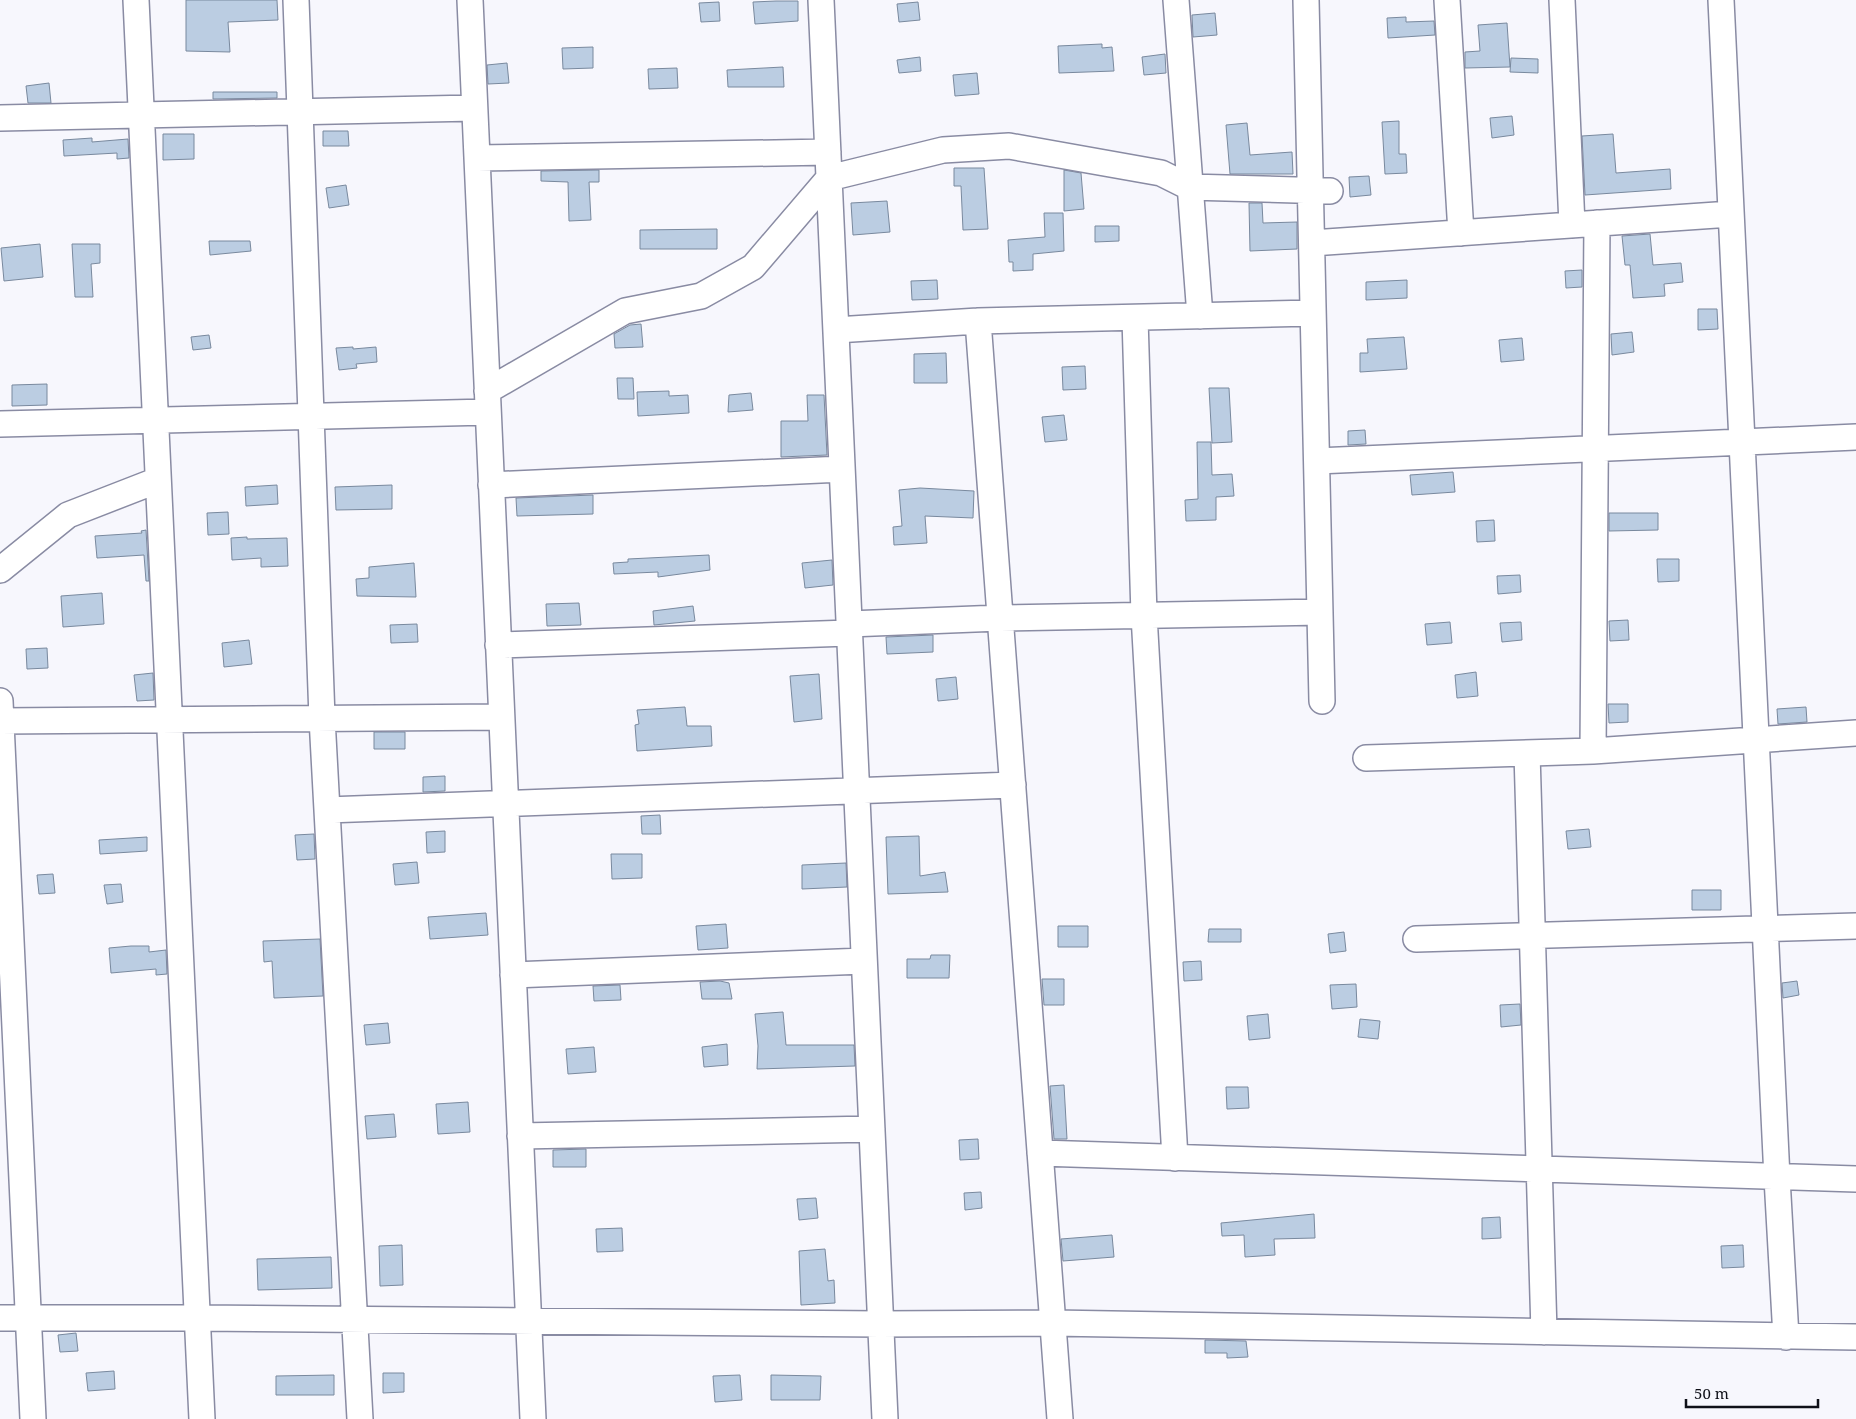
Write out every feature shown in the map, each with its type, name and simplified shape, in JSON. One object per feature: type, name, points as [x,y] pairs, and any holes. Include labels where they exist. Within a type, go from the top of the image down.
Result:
[{"type":"street","points":[[136,0],[171,719],[202,1419]]},
{"type":"street","points":[[296,0],[322,718],[360,1419]]},
{"type":"street","points":[[470,0],[533,1419]]},
{"type":"street","points":[[821,0],[885,1419]]},
{"type":"street","points":[[1176,0],[1200,316]]},
{"type":"street","points":[[1306,0],[1320,191],[1312,243],[1322,700]]},
{"type":"street","points":[[1447,0],[1461,233]]},
{"type":"street","points":[[1562,0],[1572,225]]},
{"type":"street","points":[[1721,0],[1786,1336]]},
{"type":"street","points":[[0,118],[474,108]]},
{"type":"street","points":[[0,424],[311,416],[488,402],[625,311],[701,296],[753,267],[829,178],[943,150],[1009,146],[1161,173],[1189,187],[1320,191]]},
{"type":"street","points":[[477,158],[828,152]]},
{"type":"street","points":[[1312,243],[1731,214]]},
{"type":"street","points":[[1592,751],[1597,223]]},
{"type":"street","points":[[836,330],[978,321],[1313,313]]},
{"type":"street","points":[[1135,318],[1144,615],[1175,1158]]},
{"type":"street","points":[[978,321],[1060,1419]]},
{"type":"street","points":[[1317,461],[1856,437]]},
{"type":"street","points":[[491,485],[842,469]]},
{"type":"street","points":[[0,570],[68,515],[158,480]]},
{"type":"street","points":[[498,645],[849,628],[1000,618],[1320,612]]},
{"type":"street","points":[[0,701],[15,984],[27,1319],[33,1419]]},
{"type":"street","points":[[0,721],[501,717]]},
{"type":"street","points":[[1366,758],[1592,751],[1856,733]]},
{"type":"street","points":[[1527,753],[1534,936],[1544,1332]]},
{"type":"street","points":[[327,810],[1013,785]]},
{"type":"street","points":[[1416,940],[1856,926]]},
{"type":"street","points":[[513,975],[864,961]]},
{"type":"street","points":[[520,1136],[872,1129]]},
{"type":"street","points":[[1040,1153],[1777,1178],[1856,1179]]},
{"type":"street","points":[[0,1318],[880,1324],[1053,1322],[1856,1337]]},
{"type":"building","points":[[186,0],[277,0],[278,20],[228,22],[230,52],[186,51]]},
{"type":"building","points":[[798,1],[798,21],[755,24],[753,2]]},
{"type":"building","points":[[719,2],[720,21],[701,22],[699,3]]},
{"type":"building","points":[[918,2],[920,20],[899,22],[897,4]]},
{"type":"building","points":[[1215,13],[1217,35],[1193,37],[1192,15]]},
{"type":"building","points":[[1406,17],[1406,22],[1434,21],[1435,35],[1388,38],[1387,18]]},
{"type":"building","points":[[1507,23],[1510,67],[1465,68],[1465,52],[1480,51],[1478,25]]},
{"type":"building","points":[[1102,44],[1102,48],[1112,47],[1114,71],[1059,73],[1058,46]]},
{"type":"building","points":[[593,47],[593,68],[563,69],[562,48]]},
{"type":"building","points":[[1165,54],[1166,73],[1144,75],[1142,57]]},
{"type":"building","points":[[920,57],[921,71],[899,73],[897,60]]},
{"type":"building","points":[[1511,58],[1538,59],[1538,73],[1510,72]]},
{"type":"building","points":[[507,63],[509,83],[488,84],[487,65]]},
{"type":"building","points":[[783,67],[784,87],[728,87],[727,70]]},
{"type":"building","points":[[677,68],[678,88],[649,89],[648,69]]},
{"type":"building","points":[[977,73],[979,94],[955,96],[953,75]]},
{"type":"building","points":[[49,83],[51,103],[28,103],[26,86]]},
{"type":"building","points":[[213,92],[277,92],[277,98],[213,99]]},
{"type":"building","points":[[1512,116],[1514,135],[1492,138],[1490,118]]},
{"type":"building","points":[[1399,121],[1399,154],[1406,154],[1407,173],[1385,174],[1382,122]]},
{"type":"building","points":[[1247,123],[1250,155],[1292,152],[1293,174],[1230,174],[1226,125]]},
{"type":"building","points":[[323,131],[348,131],[349,146],[323,146]]},
{"type":"building","points":[[163,134],[194,134],[194,159],[163,160]]},
{"type":"building","points":[[1613,134],[1616,173],[1670,169],[1671,189],[1585,195],[1582,136]]},
{"type":"building","points":[[92,138],[92,142],[128,139],[129,158],[117,159],[117,153],[64,156],[63,140]]},
{"type":"building","points":[[954,168],[984,168],[988,229],[963,230],[961,186],[954,186]]},
{"type":"building","points":[[599,170],[599,182],[589,182],[591,220],[569,221],[568,182],[541,181],[541,171]]},
{"type":"building","points":[[1064,170],[1081,173],[1084,209],[1064,211]]},
{"type":"building","points":[[1369,176],[1371,195],[1350,197],[1349,177]]},
{"type":"building","points":[[346,185],[349,205],[329,208],[326,188]]},
{"type":"building","points":[[887,201],[890,232],[853,235],[851,203]]},
{"type":"building","points":[[1249,203],[1262,203],[1263,223],[1297,222],[1297,249],[1250,251]]},
{"type":"building","points":[[1044,213],[1063,213],[1064,251],[1033,254],[1033,270],[1013,271],[1013,262],[1009,262],[1008,240],[1045,237]]},
{"type":"building","points":[[1095,226],[1119,226],[1119,241],[1095,242]]},
{"type":"building","points":[[717,229],[717,249],[640,249],[640,230]]},
{"type":"building","points":[[1650,234],[1653,265],[1681,263],[1683,282],[1664,284],[1665,296],[1633,298],[1630,265],[1625,265],[1622,236]]},
{"type":"building","points":[[209,241],[250,241],[251,251],[210,255]]},
{"type":"building","points":[[40,244],[43,277],[4,281],[1,248]]},
{"type":"building","points":[[72,244],[100,244],[100,263],[91,264],[93,297],[75,297]]},
{"type":"building","points":[[1582,270],[1582,287],[1566,288],[1565,271]]},
{"type":"building","points":[[937,280],[938,299],[912,300],[911,281]]},
{"type":"building","points":[[1407,280],[1407,298],[1366,300],[1366,282]]},
{"type":"building","points":[[1698,309],[1717,309],[1718,329],[1698,330]]},
{"type":"building","points":[[641,324],[643,347],[615,348],[614,334],[630,325]]},
{"type":"building","points":[[1632,332],[1634,352],[1612,355],[1611,334]]},
{"type":"building","points":[[209,335],[211,348],[193,350],[191,337]]},
{"type":"building","points":[[1404,337],[1407,369],[1360,372],[1360,353],[1368,353],[1367,339]]},
{"type":"building","points":[[1522,338],[1524,360],[1501,362],[1499,340]]},
{"type":"building","points":[[353,347],[353,349],[376,347],[377,362],[356,364],[357,368],[339,370],[336,348]]},
{"type":"building","points":[[946,353],[947,383],[914,383],[914,354]]},
{"type":"building","points":[[1085,366],[1086,389],[1063,390],[1062,367]]},
{"type":"building","points":[[617,378],[633,378],[634,399],[618,399]]},
{"type":"building","points":[[47,384],[47,405],[12,406],[12,385]]},
{"type":"building","points":[[1209,388],[1229,388],[1232,442],[1212,443]]},
{"type":"building","points":[[669,391],[669,396],[688,395],[689,413],[638,416],[637,392]]},
{"type":"building","points":[[751,393],[753,410],[728,412],[729,395]]},
{"type":"building","points":[[807,395],[824,395],[827,455],[781,457],[781,421],[808,421]]},
{"type":"building","points":[[1064,415],[1067,440],[1045,442],[1042,417]]},
{"type":"building","points":[[1365,430],[1366,444],[1348,445],[1348,431]]},
{"type":"building","points":[[1197,442],[1211,442],[1212,475],[1232,474],[1234,496],[1216,497],[1216,520],[1186,521],[1185,500],[1198,499]]},
{"type":"building","points":[[1453,472],[1455,492],[1412,495],[1410,475]]},
{"type":"building","points":[[277,485],[278,504],[246,506],[245,487]]},
{"type":"building","points":[[392,485],[392,509],[336,510],[335,487]]},
{"type":"building","points":[[920,488],[974,491],[973,518],[925,516],[927,543],[894,545],[893,527],[902,526],[899,490]]},
{"type":"building","points":[[593,495],[593,514],[517,516],[516,498]]},
{"type":"building","points":[[228,512],[229,534],[208,535],[207,513]]},
{"type":"building","points":[[1609,513],[1658,513],[1658,530],[1609,531]]},
{"type":"building","points":[[1494,520],[1495,541],[1477,542],[1476,521]]},
{"type":"building","points":[[146,530],[149,581],[146,581],[144,555],[97,558],[95,536],[142,533],[141,531]]},
{"type":"building","points":[[247,537],[247,539],[287,538],[288,566],[261,567],[261,558],[232,560],[231,538]]},
{"type":"building","points":[[709,555],[710,570],[658,577],[658,572],[614,574],[613,563],[628,562],[628,559]]},
{"type":"building","points":[[1657,559],[1679,559],[1679,581],[1658,582]]},
{"type":"building","points":[[832,560],[833,585],[805,588],[802,563]]},
{"type":"building","points":[[414,563],[416,597],[357,596],[356,579],[369,578],[369,567]]},
{"type":"building","points":[[1520,575],[1521,592],[1498,594],[1497,576]]},
{"type":"building","points":[[102,593],[104,624],[63,627],[61,596]]},
{"type":"building","points":[[579,603],[581,625],[547,626],[546,604]]},
{"type":"building","points":[[693,606],[695,621],[654,625],[653,611]]},
{"type":"building","points":[[1628,620],[1629,640],[1610,641],[1609,621]]},
{"type":"building","points":[[1450,622],[1452,643],[1427,645],[1425,624]]},
{"type":"building","points":[[1521,622],[1522,640],[1502,642],[1500,623]]},
{"type":"building","points":[[417,624],[418,642],[391,643],[390,625]]},
{"type":"building","points":[[933,635],[933,652],[887,654],[886,637]]},
{"type":"building","points":[[249,640],[252,664],[224,667],[222,643]]},
{"type":"building","points":[[47,648],[48,668],[27,669],[26,649]]},
{"type":"building","points":[[1476,672],[1478,696],[1457,698],[1455,675]]},
{"type":"building","points":[[153,673],[154,700],[137,701],[134,675]]},
{"type":"building","points":[[819,674],[822,719],[794,722],[790,676]]},
{"type":"building","points":[[956,677],[958,699],[938,701],[936,679]]},
{"type":"building","points":[[1608,704],[1628,704],[1628,722],[1609,723]]},
{"type":"building","points":[[685,707],[687,726],[711,726],[712,746],[637,751],[635,725],[639,724],[637,710]]},
{"type":"building","points":[[1806,707],[1807,722],[1778,724],[1777,709]]},
{"type":"building","points":[[374,732],[405,732],[405,749],[374,749]]},
{"type":"building","points":[[445,776],[445,791],[423,792],[423,777]]},
{"type":"building","points":[[660,815],[661,834],[642,834],[641,816]]},
{"type":"building","points":[[1589,829],[1591,847],[1568,849],[1566,831]]},
{"type":"building","points":[[445,831],[445,852],[427,853],[426,832]]},
{"type":"building","points":[[314,834],[315,859],[297,860],[295,835]]},
{"type":"building","points":[[919,836],[920,876],[945,872],[948,892],[888,894],[886,837]]},
{"type":"building","points":[[147,837],[147,851],[100,854],[99,840]]},
{"type":"building","points":[[611,854],[642,854],[642,878],[612,879]]},
{"type":"building","points":[[417,862],[419,883],[395,885],[393,864]]},
{"type":"building","points":[[846,863],[847,887],[802,889],[802,865]]},
{"type":"building","points":[[53,874],[55,893],[39,894],[37,875]]},
{"type":"building","points":[[121,884],[123,902],[107,904],[104,885]]},
{"type":"building","points":[[1692,890],[1721,890],[1721,910],[1692,910]]},
{"type":"building","points":[[486,913],[488,935],[430,939],[428,917]]},
{"type":"building","points":[[726,924],[728,948],[698,950],[696,926]]},
{"type":"building","points":[[1058,926],[1088,926],[1088,947],[1058,947]]},
{"type":"building","points":[[1209,929],[1241,929],[1241,942],[1208,942]]},
{"type":"building","points":[[1344,932],[1346,951],[1330,953],[1328,934]]},
{"type":"building","points":[[320,939],[323,996],[274,998],[272,961],[264,962],[263,941]]},
{"type":"building","points":[[149,946],[149,952],[166,950],[167,974],[156,975],[156,969],[111,973],[109,948]]},
{"type":"building","points":[[931,955],[950,955],[949,978],[907,978],[907,959],[930,959]]},
{"type":"building","points":[[1201,961],[1202,980],[1184,981],[1183,962]]},
{"type":"building","points":[[1042,979],[1064,979],[1064,1005],[1044,1005]]},
{"type":"building","points":[[720,981],[729,983],[732,999],[702,999],[700,982]]},
{"type":"building","points":[[1797,981],[1799,995],[1783,998],[1782,983]]},
{"type":"building","points":[[1356,984],[1357,1007],[1332,1009],[1330,985]]},
{"type":"building","points":[[620,985],[621,1000],[594,1001],[593,986]]},
{"type":"building","points":[[1520,1004],[1521,1025],[1501,1027],[1500,1005]]},
{"type":"building","points":[[783,1012],[786,1045],[854,1045],[855,1066],[757,1069],[758,1046],[755,1014]]},
{"type":"building","points":[[1268,1014],[1270,1038],[1249,1040],[1247,1016]]},
{"type":"building","points":[[1360,1019],[1380,1021],[1378,1039],[1358,1037]]},
{"type":"building","points":[[388,1023],[390,1043],[366,1045],[364,1025]]},
{"type":"building","points":[[727,1044],[728,1065],[704,1067],[702,1047]]},
{"type":"building","points":[[594,1047],[596,1072],[568,1074],[566,1049]]},
{"type":"building","points":[[1064,1085],[1067,1139],[1054,1139],[1050,1086]]},
{"type":"building","points":[[1226,1087],[1248,1087],[1249,1108],[1227,1109]]},
{"type":"building","points":[[468,1102],[470,1132],[438,1134],[436,1104]]},
{"type":"building","points":[[394,1114],[396,1137],[367,1139],[365,1116]]},
{"type":"building","points":[[978,1139],[979,1159],[960,1160],[959,1140]]},
{"type":"building","points":[[586,1149],[586,1167],[553,1167],[553,1150]]},
{"type":"building","points":[[981,1192],[982,1208],[965,1210],[964,1193]]},
{"type":"building","points":[[816,1198],[818,1218],[799,1220],[797,1199]]},
{"type":"building","points":[[1314,1214],[1315,1238],[1274,1239],[1275,1255],[1245,1257],[1244,1235],[1222,1236],[1221,1223]]},
{"type":"building","points":[[1500,1217],[1501,1238],[1482,1239],[1482,1218]]},
{"type":"building","points":[[622,1228],[623,1251],[597,1252],[596,1229]]},
{"type":"building","points":[[1112,1235],[1114,1257],[1063,1261],[1061,1239]]},
{"type":"building","points":[[402,1245],[403,1285],[380,1286],[379,1246]]},
{"type":"building","points":[[1743,1245],[1744,1267],[1722,1268],[1721,1246]]},
{"type":"building","points":[[825,1249],[828,1281],[834,1280],[835,1303],[801,1305],[799,1251]]},
{"type":"building","points":[[331,1257],[332,1288],[258,1290],[257,1259]]},
{"type":"building","points":[[76,1333],[78,1351],[60,1352],[58,1335]]},
{"type":"building","points":[[1205,1340],[1246,1341],[1248,1357],[1227,1358],[1227,1353],[1205,1353]]},
{"type":"building","points":[[114,1371],[115,1389],[88,1391],[86,1373]]},
{"type":"building","points":[[383,1373],[404,1373],[404,1392],[383,1393]]},
{"type":"building","points":[[334,1375],[334,1395],[276,1395],[276,1376]]},
{"type":"building","points":[[740,1375],[742,1400],[715,1402],[713,1376]]},
{"type":"building","points":[[771,1375],[821,1376],[820,1400],[771,1400]]}]
